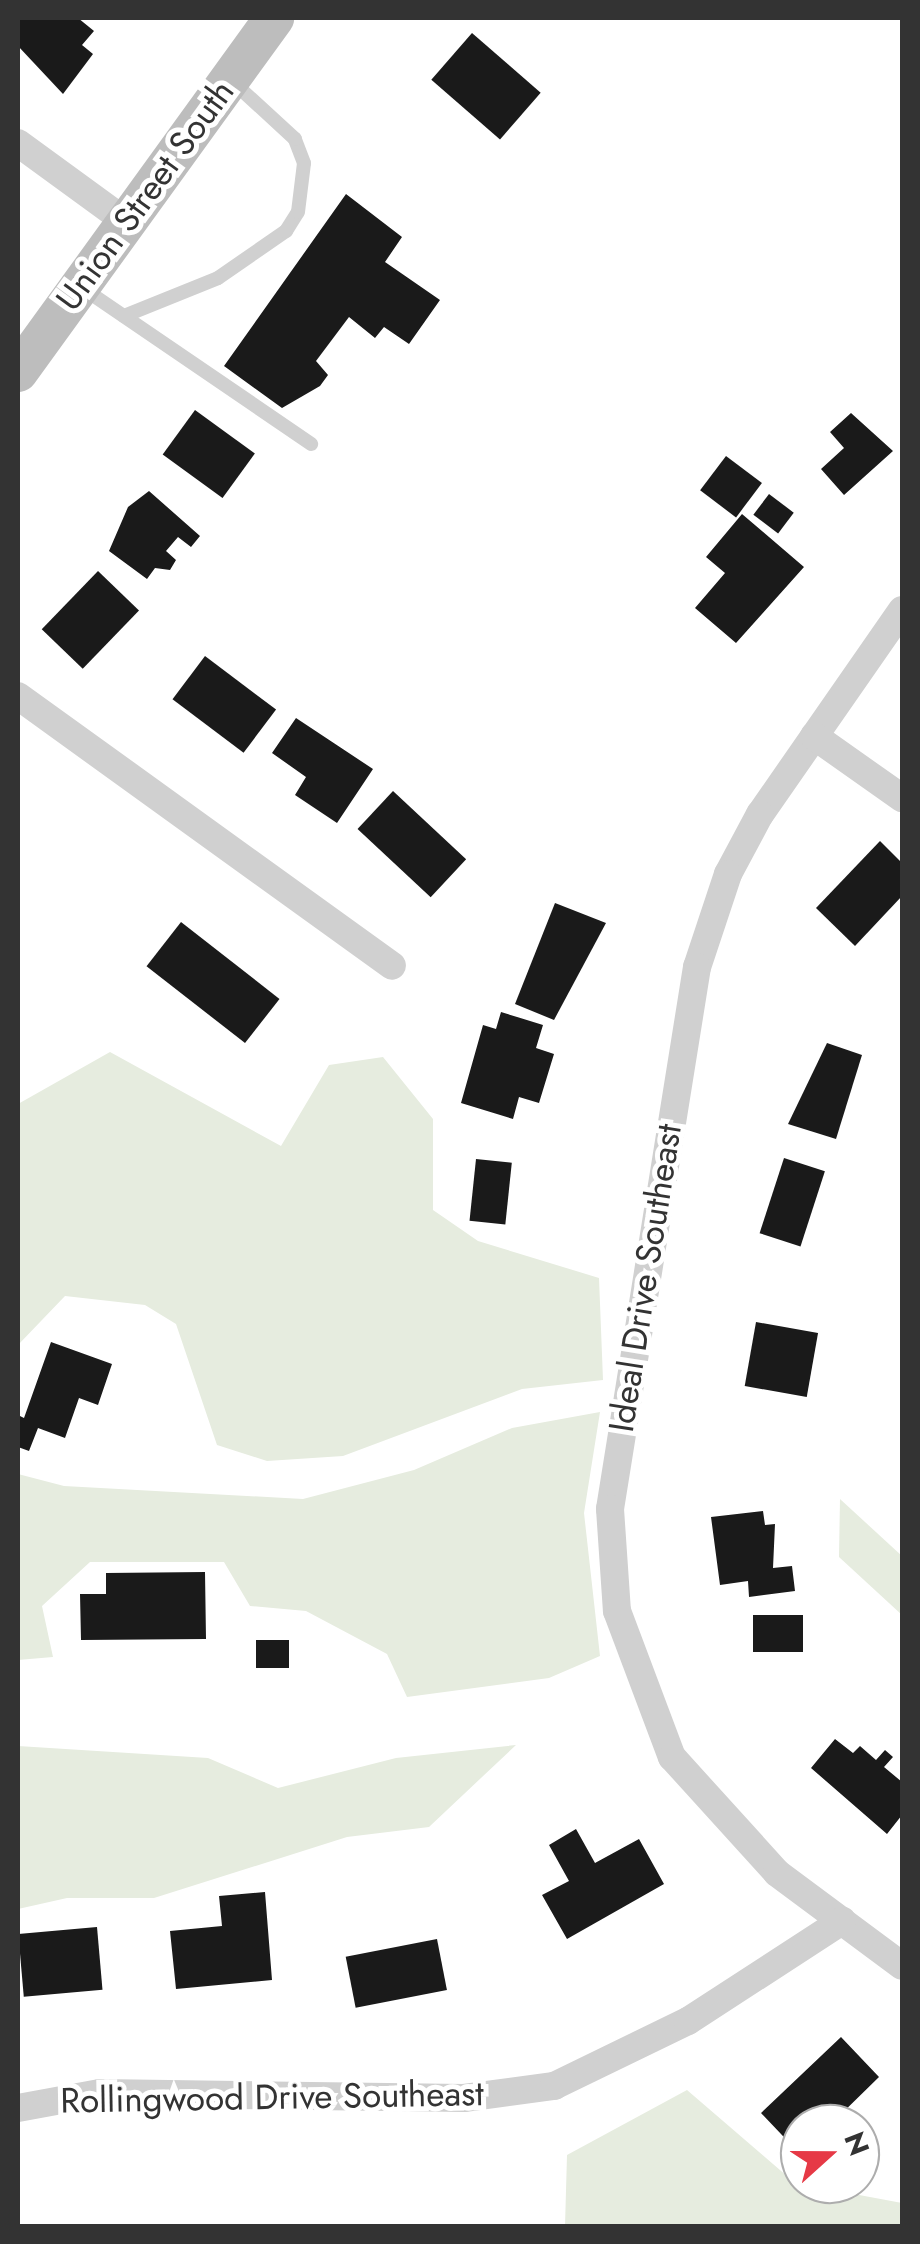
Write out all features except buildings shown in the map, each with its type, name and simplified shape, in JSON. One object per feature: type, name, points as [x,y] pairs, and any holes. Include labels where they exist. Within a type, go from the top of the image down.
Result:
[{"type":"main road","name":"Union Street South","points":[[18,372],[274,18]]},
{"type":"street","points":[[18,143],[126,221]]},
{"type":"street","name":"Ideal Drive Southeast","points":[[902,610],[814,736],[728,874],[697,967],[610,1509],[618,1611],[672,1757],[777,1873],[902,1966]]},
{"type":"street","points":[[18,696],[392,966]]},
{"type":"street","points":[[814,736],[902,798]]},
{"type":"street","name":"Rollingwood Drive Southeast","points":[[18,2108],[100,2093],[464,2098],[554,2086],[688,2021],[842,1921]]},
{"type":"lane","points":[[124,316],[218,278],[286,232],[298,212],[305,177],[295,139],[229,79]]},
{"type":"lane","points":[[80,286],[311,444]]},
{"type":"shaded area","points":[[110,1052],[281,1146],[329,1065],[383,1057],[433,1119],[433,1210],[478,1241],[599,1278],[603,1380],[522,1389],[343,1456],[267,1461],[217,1445],[176,1324],[145,1305],[65,1296],[18,1345],[18,1104]]},
{"type":"shaded area","points":[[600,1412],[584,1513],[600,1656],[549,1678],[407,1697],[387,1654],[306,1611],[250,1606],[224,1562],[90,1562],[42,1606],[53,1657],[18,1660],[18,1474],[64,1486],[303,1499],[414,1470],[512,1428]]},
{"type":"shaded area","points":[[840,1499],[902,1556],[902,1615],[839,1557]]},
{"type":"shaded area","points":[[516,1745],[429,1827],[347,1837],[154,1898],[67,1898],[18,1909],[18,1746],[208,1758],[278,1788],[396,1758]]},
{"type":"shaded area","points":[[687,2090],[780,2170],[780,2204],[880,2204],[880,2199],[902,2203],[902,2226],[565,2226],[567,2155]]}]
